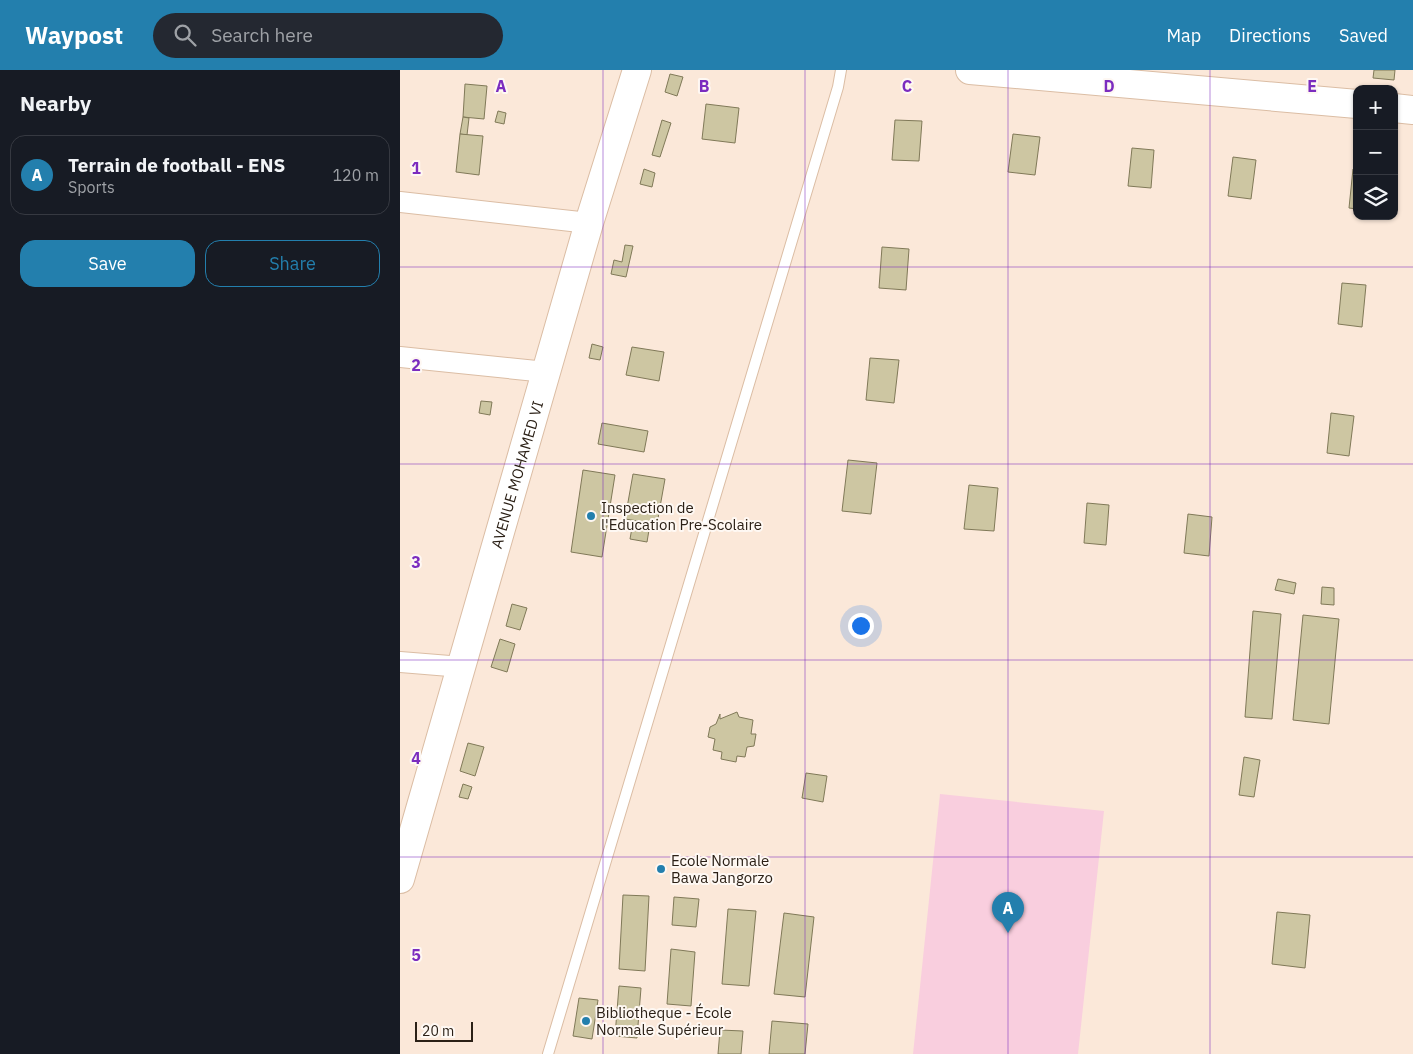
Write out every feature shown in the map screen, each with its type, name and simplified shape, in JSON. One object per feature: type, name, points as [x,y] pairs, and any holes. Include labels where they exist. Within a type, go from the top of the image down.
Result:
[{"type":"street","name":"AVENUE MOHAMED VI","points":[[400,879],[408,823],[462,667],[588,222],[636,70]]},
{"type":"street","points":[[970,70],[1002,71],[1353,104]]},
{"type":"street","points":[[1398,108],[1413,110]]},
{"type":"street","points":[[400,202],[588,222]]},
{"type":"street","points":[[400,357],[546,372]]},
{"type":"street","points":[[400,662],[462,667]]},
{"type":"lane","points":[[548,1054],[838,87],[841,70]]},
{"type":"shaded area","points":[[940,794],[1104,811],[1078,1054],[913,1054]]},
{"type":"building","points":[[1374,70],[1395,70],[1394,80],[1373,78]]},
{"type":"building","points":[[670,74],[683,77],[677,96],[665,92]]},
{"type":"building","points":[[465,84],[487,86],[484,119],[463,117]]},
{"type":"building","points":[[706,104],[739,108],[735,143],[702,139]]},
{"type":"building","points":[[498,111],[506,113],[504,124],[495,122]]},
{"type":"building","points":[[463,117],[469,118],[467,135],[460,134]]},
{"type":"building","points":[[662,120],[671,123],[660,157],[652,155]]},
{"type":"building","points":[[895,120],[922,121],[919,161],[892,160]]},
{"type":"building","points":[[460,134],[483,136],[479,175],[456,172]]},
{"type":"building","points":[[1013,134],[1040,137],[1035,175],[1008,172]]},
{"type":"building","points":[[1132,148],[1154,150],[1151,188],[1128,186]]},
{"type":"building","points":[[1233,157],[1256,160],[1251,199],[1228,196]]},
{"type":"building","points":[[644,169],[655,173],[652,187],[640,184]]},
{"type":"building","points":[[1353,169],[1353,208],[1349,208]]},
{"type":"building","points":[[625,245],[633,246],[626,277],[611,274],[614,260],[622,262]]},
{"type":"building","points":[[882,247],[909,249],[906,290],[879,288]]},
{"type":"building","points":[[1342,283],[1366,285],[1362,327],[1338,324]]},
{"type":"building","points":[[592,344],[603,347],[600,360],[589,358]]},
{"type":"building","points":[[632,347],[664,352],[659,381],[626,375]]},
{"type":"building","points":[[870,358],[899,360],[894,403],[866,400]]},
{"type":"building","points":[[481,401],[492,402],[490,415],[479,413]]},
{"type":"building","points":[[1331,413],[1354,416],[1349,456],[1327,453]]},
{"type":"building","points":[[602,423],[648,431],[644,452],[598,444]]},
{"type":"building","points":[[848,460],[877,463],[871,514],[842,511]]},
{"type":"building","points":[[583,470],[615,475],[602,557],[571,552]]},
{"type":"building","points":[[633,474],[665,479],[657,524],[625,519]]},
{"type":"building","points":[[969,485],[998,488],[994,531],[964,529]]},
{"type":"building","points":[[1087,503],[1109,505],[1106,545],[1084,543]]},
{"type":"building","points":[[1188,514],[1212,517],[1209,556],[1184,553]]},
{"type":"building","points":[[633,522],[650,524],[647,542],[630,539]]},
{"type":"building","points":[[1278,579],[1296,583],[1294,594],[1275,590]]},
{"type":"building","points":[[1322,587],[1334,588],[1334,605],[1321,604]]},
{"type":"building","points":[[512,604],[527,608],[520,630],[506,626]]},
{"type":"building","points":[[1253,611],[1281,614],[1272,719],[1245,717]]},
{"type":"building","points":[[1303,615],[1339,619],[1329,724],[1293,720]]},
{"type":"building","points":[[500,639],[515,644],[507,672],[491,667]]},
{"type":"building","points":[[737,712],[739,717],[753,720],[751,734],[756,734],[754,746],[747,747],[745,757],[737,756],[736,762],[721,759],[722,752],[713,750],[715,739],[708,737],[710,727],[716,724],[720,714],[720,719]]},
{"type":"building","points":[[468,743],[484,747],[475,776],[460,771]]},
{"type":"building","points":[[1244,757],[1260,760],[1254,797],[1239,795]]},
{"type":"building","points":[[806,773],[827,776],[823,802],[802,798]]},
{"type":"building","points":[[463,784],[472,787],[468,799],[459,797]]},
{"type":"building","points":[[623,895],[649,896],[645,971],[619,969]]},
{"type":"building","points":[[674,897],[699,899],[696,927],[672,925]]},
{"type":"building","points":[[728,909],[756,911],[749,986],[722,984]]},
{"type":"building","points":[[1277,912],[1310,915],[1305,968],[1272,964]]},
{"type":"building","points":[[784,913],[814,917],[805,997],[774,994]]},
{"type":"building","points":[[671,949],[695,952],[691,1006],[667,1004]]},
{"type":"building","points":[[619,986],[641,988],[637,1038],[615,1036]]},
{"type":"building","points":[[579,998],[598,1000],[592,1039],[573,1036]]},
{"type":"building","points":[[772,1021],[808,1024],[805,1054],[769,1054]]},
{"type":"building","points":[[720,1030],[743,1031],[741,1054],[718,1054]]},
{"type":"place","name":"Inspection de l'Education Pre-Scolaire","points":[[591,516]]},
{"type":"place","name":"Ecole Normale Bawa Jangorzo","points":[[661,869]]},
{"type":"place","name":"Terrain de football - ENS","points":[[1008,933]]},
{"type":"place","name":"Bibliotheque - École Normale Supérieur","points":[[586,1021]]}]
